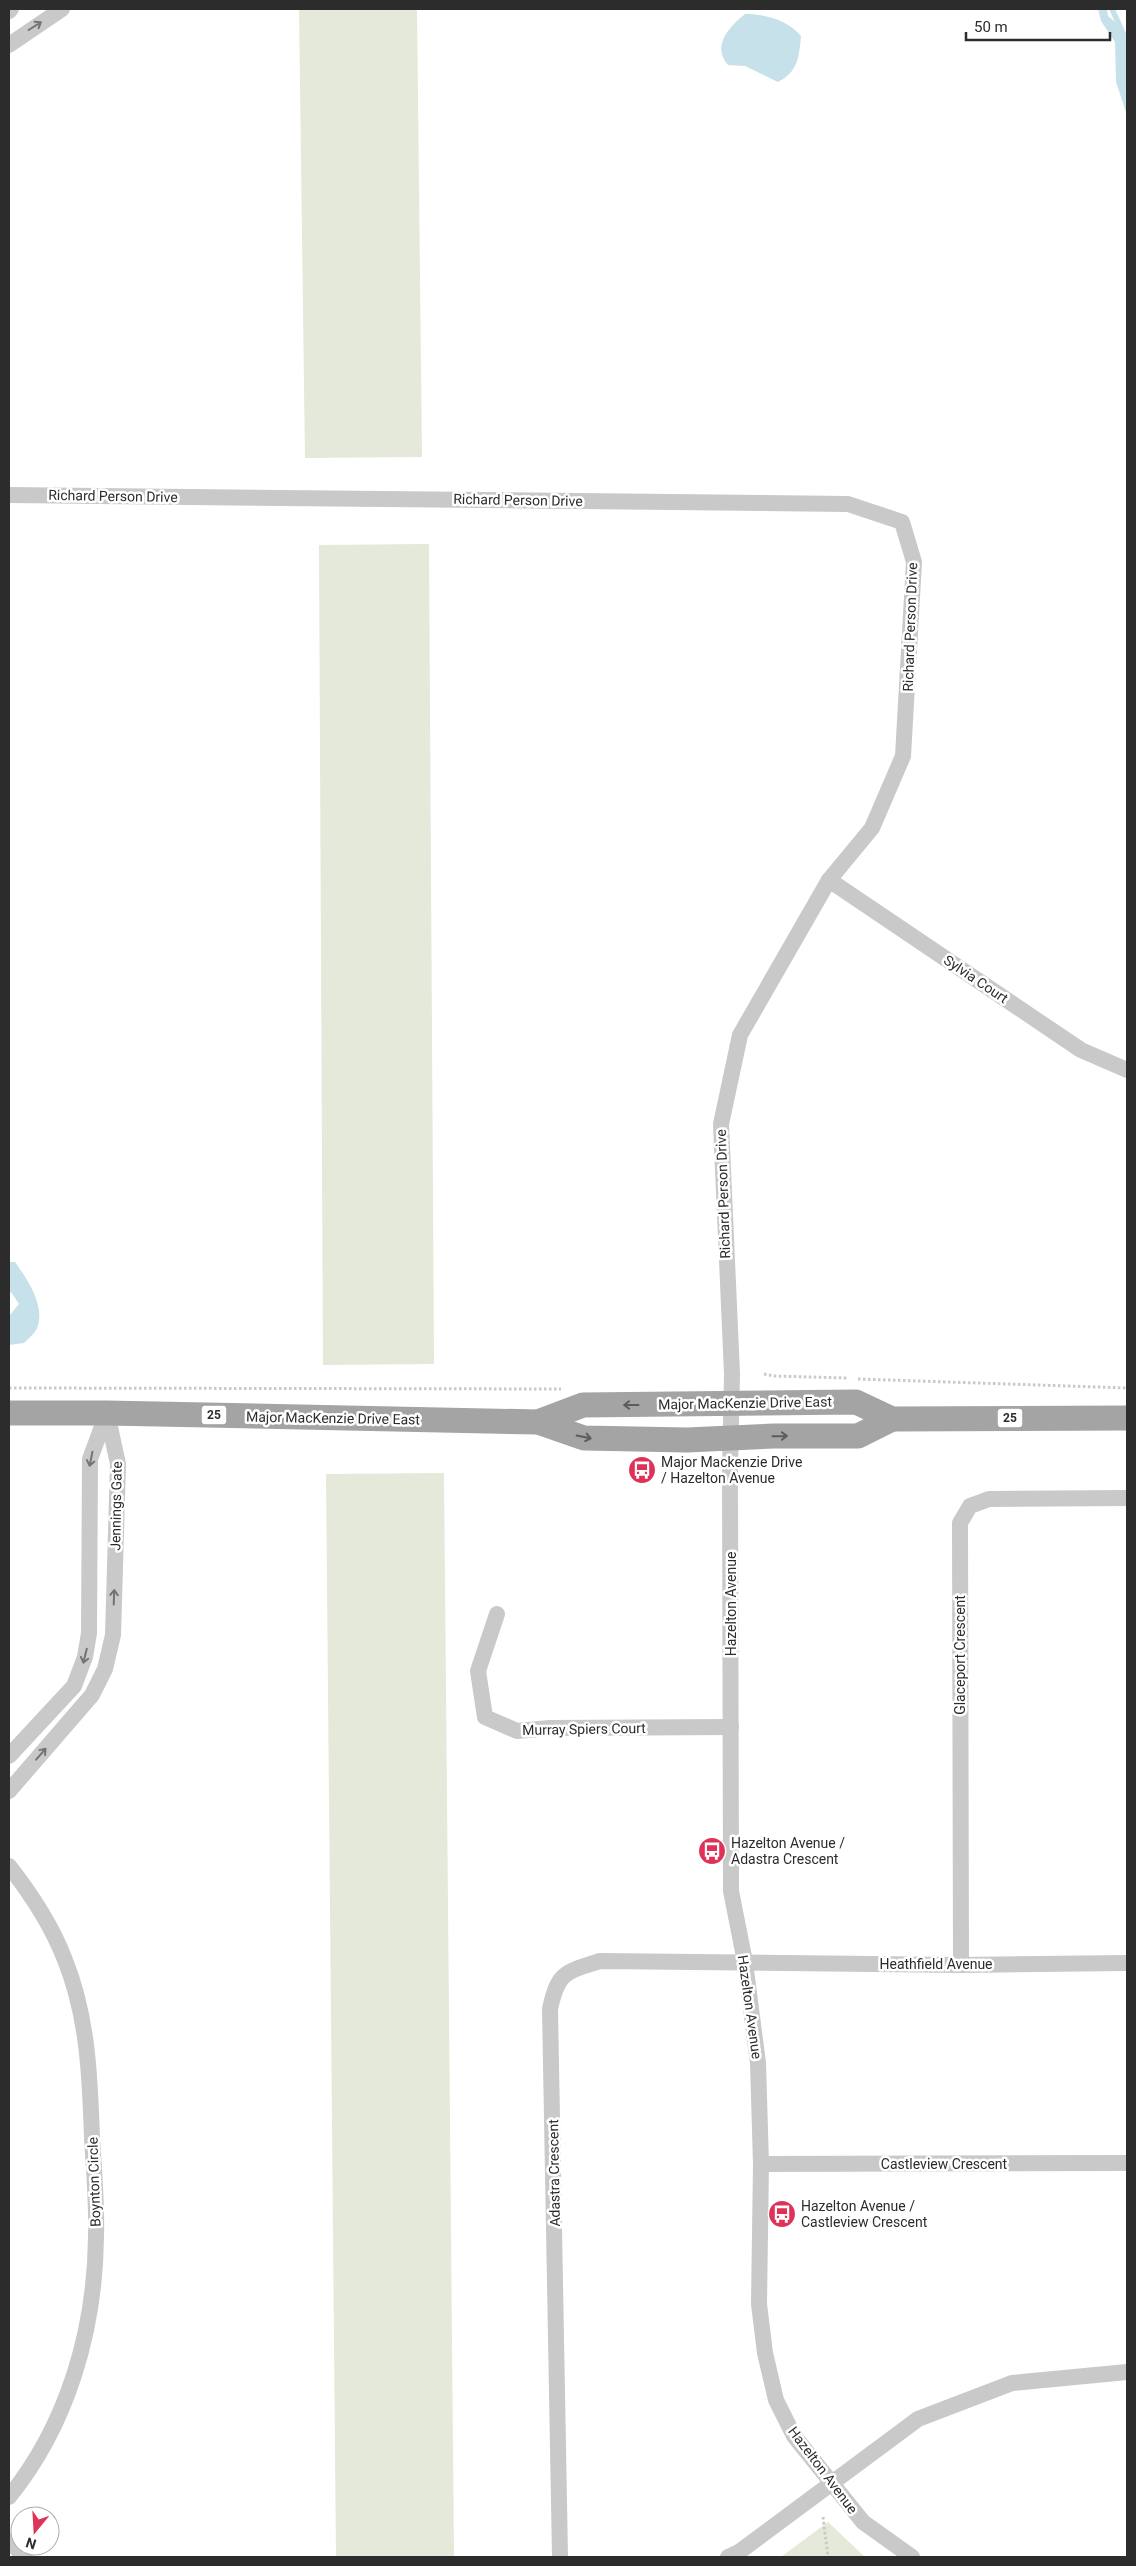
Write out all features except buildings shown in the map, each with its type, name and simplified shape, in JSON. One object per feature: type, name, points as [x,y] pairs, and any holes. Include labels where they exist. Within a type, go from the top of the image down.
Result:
[{"type":"main road","name":"Major MacKenzie Drive East","points":[[538,1422],[583,1405],[856,1402],[892,1419],[1127,1418]]},
{"type":"main road","name":"Major MacKenzie Drive East","points":[[9,1413],[107,1413],[538,1422],[584,1438],[731,1439],[774,1436],[858,1436],[892,1419]]},
{"type":"street","points":[[9,45],[62,9]]},
{"type":"street","name":"Richard Person Drive","points":[[9,495],[848,504],[902,522],[914,562],[903,756],[872,828],[829,880],[740,1035],[721,1124],[732,1403]]},
{"type":"street","name":"Sylvia Court","points":[[829,880],[1081,1050],[1127,1070]]},
{"type":"street","name":"Hazelton Avenue","points":[[732,1403],[731,1891],[745,1962],[758,2063],[761,2164],[759,2304],[765,2353],[776,2400],[794,2436],[831,2485],[863,2522],[912,2557]]},
{"type":"street","name":"Jennings Gate","points":[[9,1756],[74,1686],[85,1657],[89,1633],[90,1459],[107,1413]]},
{"type":"street","name":"Jennings Gate","points":[[9,1791],[92,1695],[105,1669],[113,1635],[118,1459],[107,1413]]},
{"type":"street","name":"Glaceport Crescent","points":[[961,1965],[960,1523],[970,1506],[989,1499],[1127,1498]]},
{"type":"street","name":"Murray Spiers Court","points":[[497,1614],[478,1671],[485,1717],[500,1725],[517,1731],[550,1728],[732,1727]]},
{"type":"street","points":[[89,1633],[113,1635]]},
{"type":"street","name":"Boynton Circle","points":[[9,1866],[33,1896],[65,1959],[79,2006],[89,2065],[96,2237],[85,2339],[71,2389],[49,2436],[26,2476],[9,2497]]},
{"type":"street","name":"Adastra Crescent","points":[[560,2557],[550,2009],[554,1990],[564,1973],[600,1962],[745,1962]]},
{"type":"street","name":"Heathfield Avenue","points":[[745,1962],[961,1965],[1127,1963]]},
{"type":"street","name":"Castleview Crescent","points":[[761,2164],[1127,2163]]},
{"type":"street","points":[[728,2557],[739,2552],[918,2420],[1012,2383],[1127,2372]]},
{"type":"street","points":[[9,2541],[25,2557]]},
{"type":"path","points":[[764,1374],[774,1376],[1127,1388]]},
{"type":"path","points":[[9,1388],[570,1389]]},
{"type":"path","points":[[823,2517],[828,2557]]},
{"type":"green space","points":[[299,9],[417,9],[422,457],[305,458]]},
{"type":"green space","points":[[429,544],[434,1364],[323,1365],[319,545]]},
{"type":"green space","points":[[444,1473],[454,2557],[336,2557],[326,1474]]},
{"type":"green space","points":[[828,2522],[865,2557],[781,2557]]},
{"type":"water","points":[[1098,9],[1107,9],[1108,16],[1115,22],[1127,43],[1127,115],[1116,82],[1115,42],[1101,21]]},
{"type":"water","points":[[745,14],[761,15],[776,19],[796,30],[801,36],[794,69],[778,82],[745,66],[728,65],[723,58],[721,51],[724,37]]},
{"type":"water","points":[[9,1262],[15,1262],[30,1285],[37,1302],[39,1320],[36,1330],[24,1343],[9,1345],[9,1316],[19,1304],[11,1292],[9,1293]]},
{"type":"waterway","points":[[1112,9],[1127,42]]},
{"type":"place","name":"Major Mackenzie Drive / Hazelton Avenue","points":[[642,1470]]},
{"type":"place","name":"Hazelton Avenue / Adastra Crescent","points":[[712,1851]]},
{"type":"place","name":"Hazelton Avenue / Castleview Crescent","points":[[782,2214]]}]
